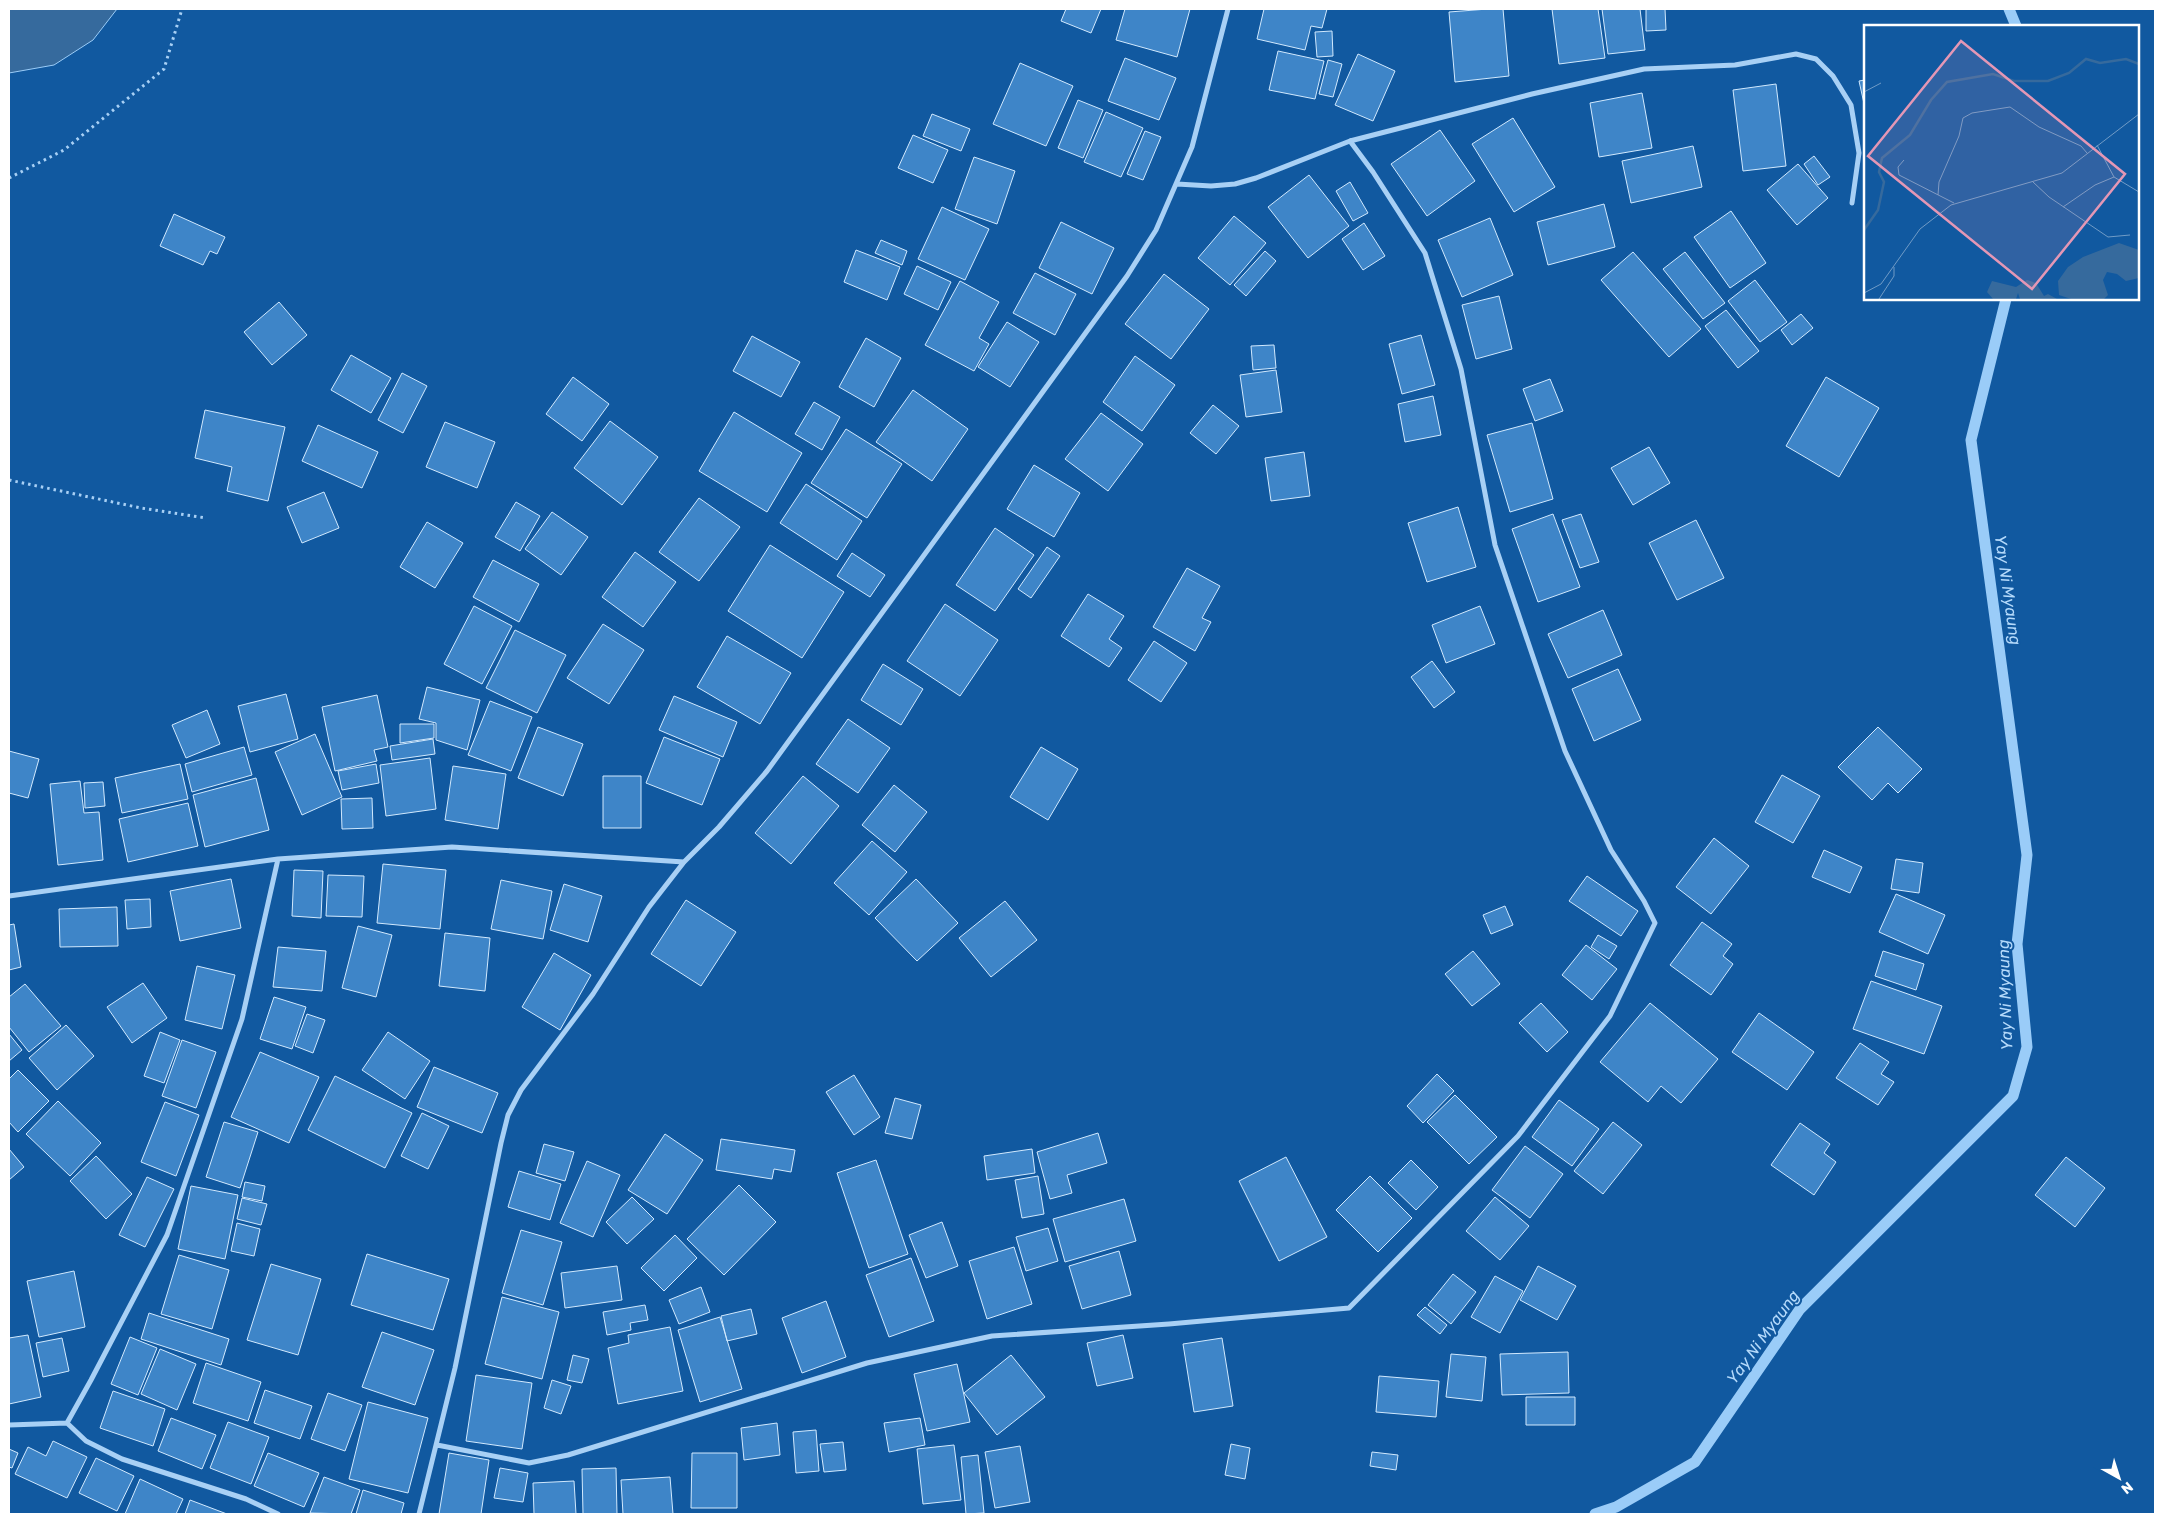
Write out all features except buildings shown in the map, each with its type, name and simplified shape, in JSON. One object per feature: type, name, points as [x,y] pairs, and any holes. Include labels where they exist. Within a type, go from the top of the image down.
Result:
[{"type":"street","points":[[419,1514],[437,1445],[508,1115],[521,1090],[593,994],[649,907],[684,862],[719,827],[761,778],[790,740],[1127,276],[1156,230],[1192,147],[1228,9]]},
{"type":"street","points":[[1177,184],[1211,186],[1235,184],[1256,178],[1350,141],[1532,94],[1644,69],[1735,65],[1796,54],[1816,59],[1833,76],[1851,106],[1859,153],[1852,203]]},
{"type":"street","points":[[437,1445],[529,1463],[568,1455],[867,1363],[992,1336],[1169,1324],[1348,1308],[1518,1136],[1610,1016],[1655,923],[1644,901],[1612,850],[1562,742],[1495,545],[1461,369],[1425,253],[1373,172],[1350,141]]},
{"type":"street","points":[[9,896],[278,858],[452,847],[684,862]]},
{"type":"street","points":[[66,1422],[91,1380],[167,1235],[242,1019],[278,858]]},
{"type":"street","points":[[9,1425],[66,1422],[86,1441],[122,1459],[246,1499],[278,1514]]},
{"type":"path","points":[[9,178],[64,150],[164,69],[182,9]]},
{"type":"path","points":[[9,480],[141,508],[206,518]]},
{"type":"water","points":[[9,9],[117,9],[93,40],[54,65],[9,73]]},
{"type":"waterway","name":"Yay Ni Myaung","points":[[2009,9],[2016,25]]},
{"type":"waterway","name":"Yay Ni Myaung","points":[[1595,1514],[1616,1507],[1695,1462],[1800,1309],[2013,1096],[2027,1047],[2017,944],[2027,855],[1971,440],[2006,300]]}]
